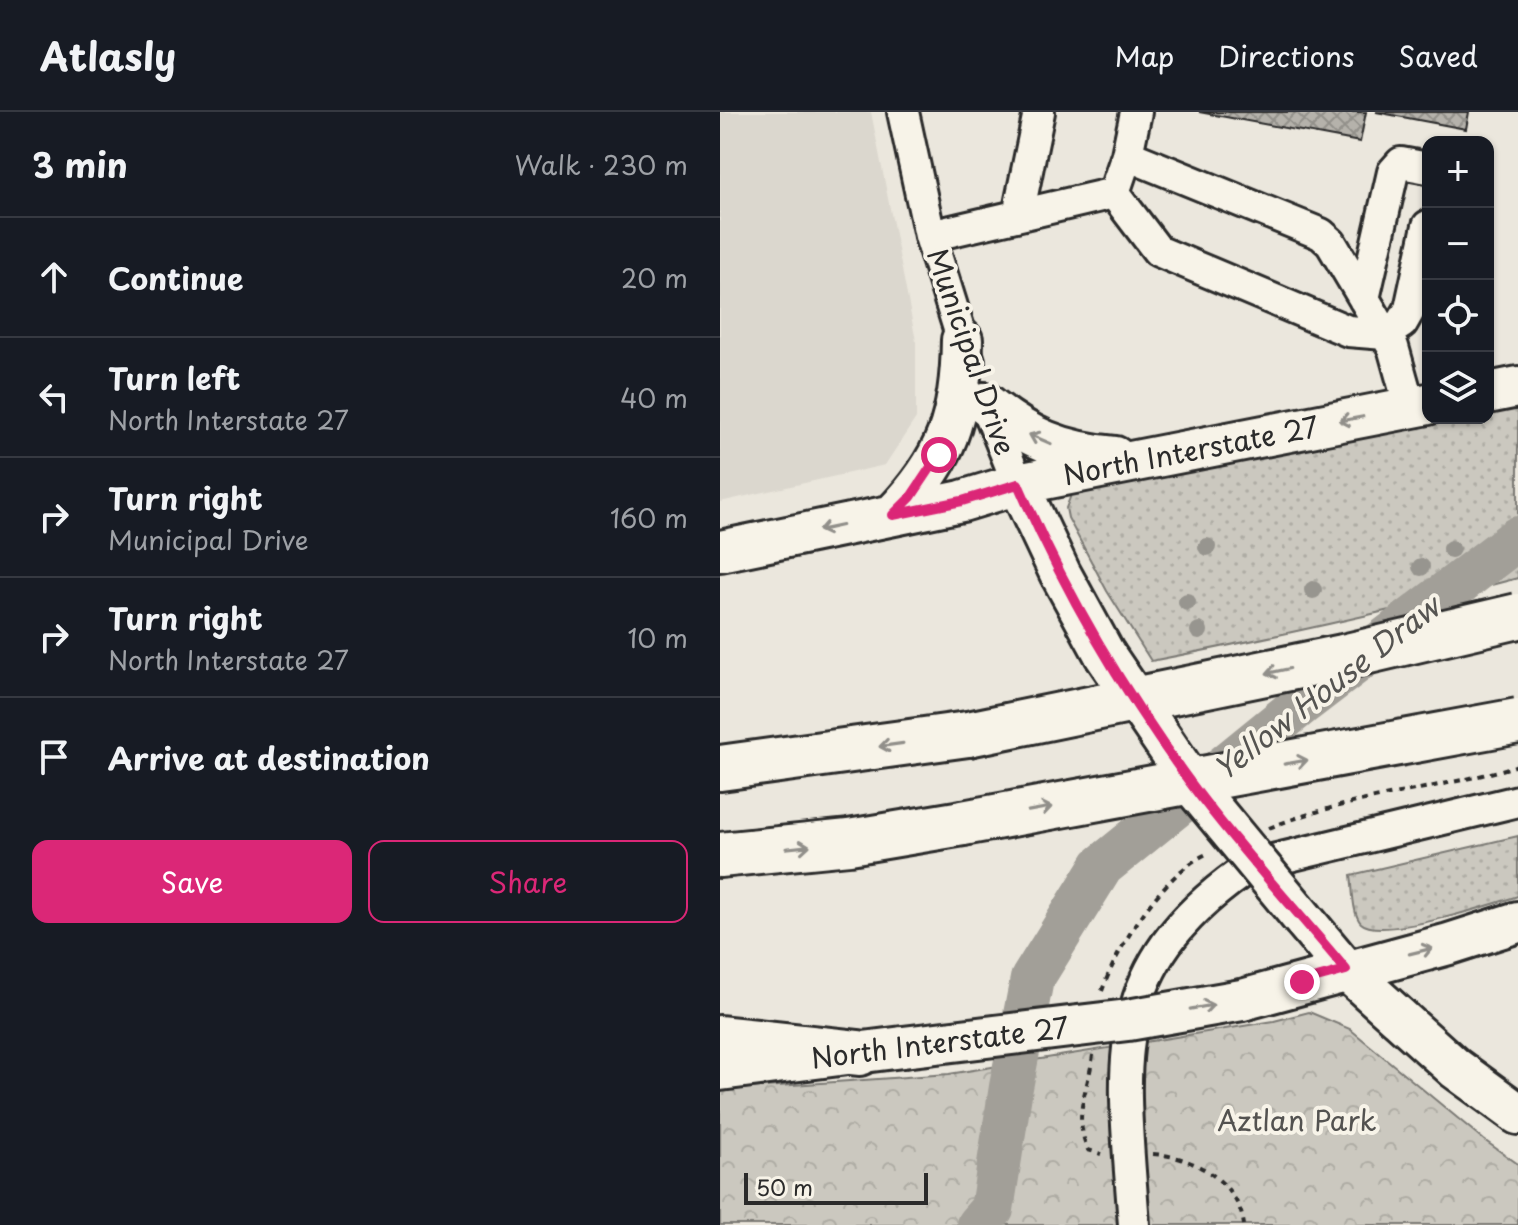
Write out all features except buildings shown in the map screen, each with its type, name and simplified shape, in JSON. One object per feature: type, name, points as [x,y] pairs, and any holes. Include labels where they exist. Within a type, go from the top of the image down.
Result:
[{"type":"highway","points":[[720,768],[968,734],[1343,657],[1518,616]]},
{"type":"highway","points":[[720,855],[849,842],[963,823],[1518,721]]},
{"type":"highway","points":[[720,1038],[859,1053]]},
{"type":"main road","points":[[893,515],[918,486],[939,455],[949,433],[961,386],[962,340]]},
{"type":"main road","points":[[1494,392],[1518,387]]},
{"type":"main road","points":[[985,403],[1020,431],[1042,441],[1096,455],[1143,460]]},
{"type":"main road","name":"North Interstate 27","points":[[720,551],[962,501],[1018,484],[1419,406]]},
{"type":"main road","name":"Municipal Drive","points":[[1018,484],[1060,573],[1105,655],[1198,792],[1346,970],[1455,1068],[1518,1114]]},
{"type":"main road","name":"North Interstate 27","points":[[720,1070],[1128,1020],[1242,1000],[1449,944],[1518,922]]},
{"type":"street","name":"Municipal Drive","points":[[903,112],[930,236],[962,340],[1018,484]]},
{"type":"street","points":[[1018,215],[1039,112]]},
{"type":"street","points":[[1114,193],[1127,155],[1136,112]]},
{"type":"street","points":[[1127,155],[1321,234],[1331,243],[1393,347],[1419,406]]},
{"type":"street","points":[[1364,299],[1393,172],[1401,163],[1422,167]]},
{"type":"street","points":[[930,236],[1114,193]]},
{"type":"street","points":[[1114,193],[1158,251],[1348,331],[1385,334],[1402,323],[1410,309],[1422,254]]},
{"type":"street","points":[[1134,1225],[1125,1090],[1127,1042],[1139,993],[1158,953],[1187,916],[1215,890],[1252,865],[1275,857],[1518,801]]},
{"type":"path","points":[[1128,1153],[1191,1160],[1218,1178],[1241,1208],[1244,1225]]},
{"type":"shaded area","points":[[720,112],[871,112],[916,341],[916,418],[885,465],[720,502]]},
{"type":"green space","points":[[1518,404],[1518,578],[1473,590],[1151,661],[1107,591],[1068,518],[1066,508],[1071,495],[1422,424],[1494,424],[1494,409]]},
{"type":"green space","points":[[1518,836],[1518,896],[1412,925],[1372,927],[1358,919],[1351,875]]},
{"type":"green space","name":"Aztlan Park","points":[[1309,1012],[1350,1029],[1484,1140],[1518,1164],[1518,1225],[720,1225],[720,1090],[949,1074],[1274,1021]]},
{"type":"waterway","name":"Yellow House Draw","points":[[978,1225],[992,1209],[1032,979],[1102,866],[1304,702],[1518,538]]},
{"type":"route","points":[[939,455],[911,497],[893,515],[962,501],[1018,484],[1060,573],[1105,655],[1157,733],[1239,844],[1346,970],[1302,982]]}]
